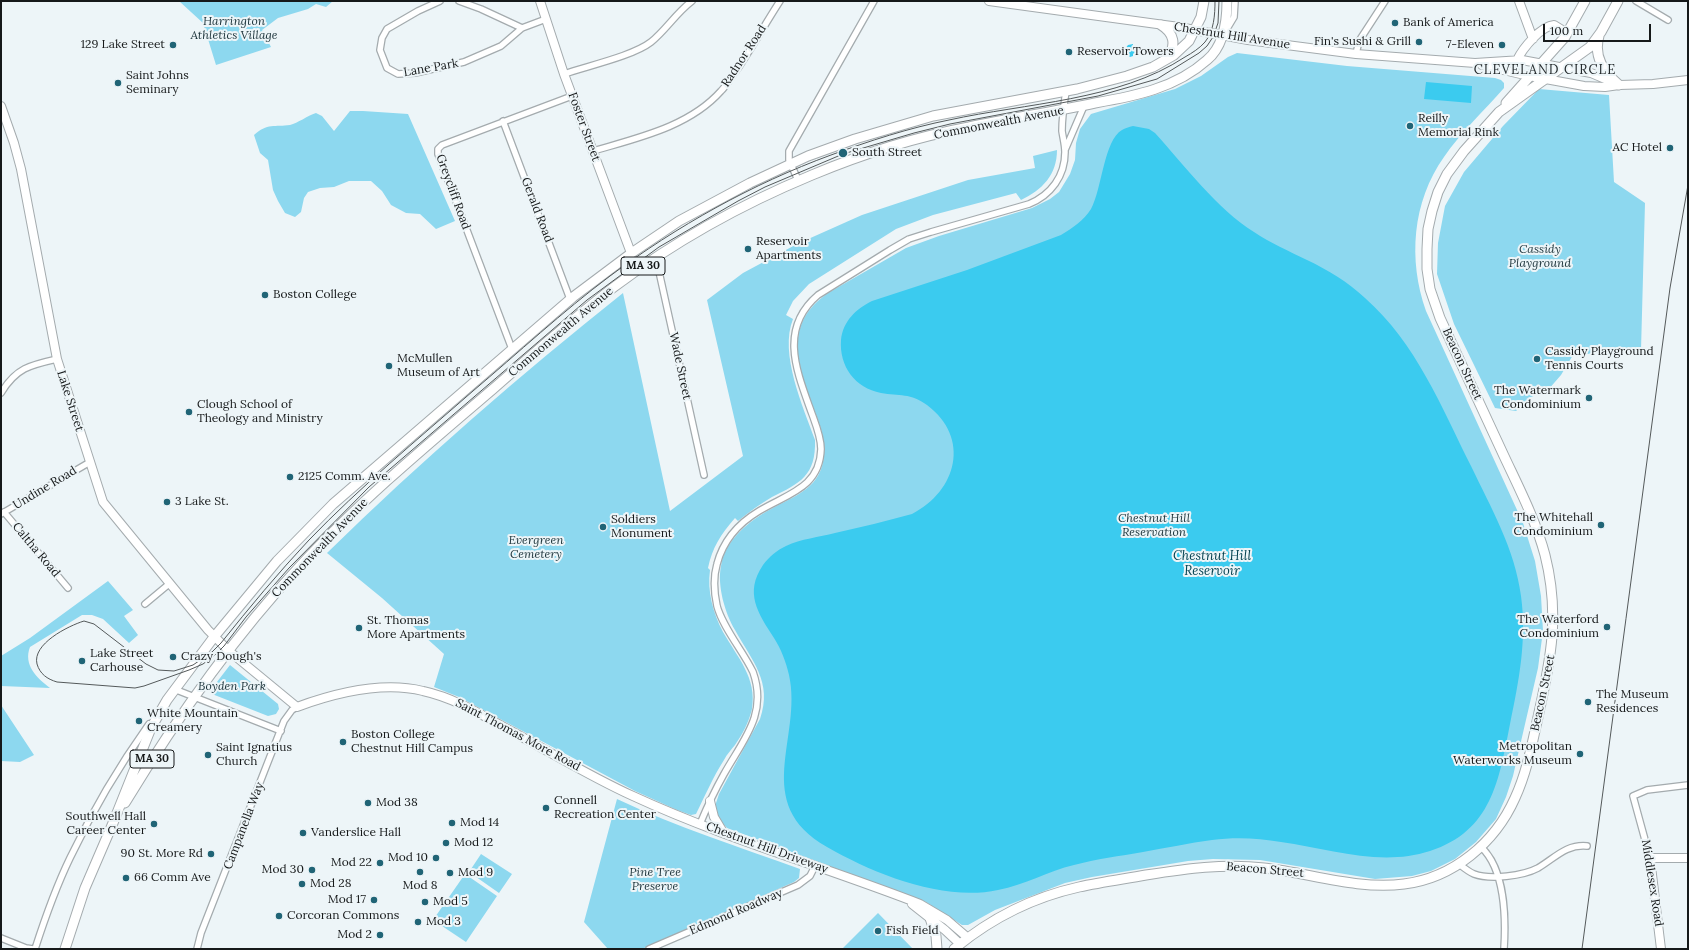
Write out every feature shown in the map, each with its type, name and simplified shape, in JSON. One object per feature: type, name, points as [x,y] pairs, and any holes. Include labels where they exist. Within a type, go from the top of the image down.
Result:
[{"type":"main road","name":"Foster Street","points":[[540,1],[564,74],[631,253]]},
{"type":"main road","name":"Chestnut Hill Avenue","points":[[989,1],[1195,30],[1222,36],[1356,54],[1475,63],[1517,60],[1591,73],[1619,85]]},
{"type":"main road","name":"Commonwealth Avenue","points":[[65,949],[85,888],[151,728],[162,706],[214,637],[277,561],[314,522],[393,451],[570,299],[631,253],[703,208],[790,164],[855,139],[914,121],[984,105],[1066,91],[1127,76],[1164,61],[1185,46],[1195,30],[1201,15],[1204,1]]},
{"type":"main road","name":"Commonwealth Avenue","points":[[113,823],[148,764],[193,696],[246,629],[298,568],[393,474],[609,291],[656,258],[725,216],[798,180],[866,155],[943,132],[1084,106],[1139,94],[1175,82],[1210,59],[1222,36],[1226,24],[1227,1]]},
{"type":"main road","points":[[1519,1],[1533,39]]},
{"type":"main road","name":"Beacon Street","points":[[962,944],[1008,913],[1054,894],[1086,885],[1175,870],[1213,866],[1260,867],[1384,886],[1424,880],[1459,864],[1481,847],[1507,814],[1516,797],[1526,769],[1549,670],[1552,645],[1553,606],[1546,558],[1535,526],[1434,303],[1428,279],[1428,229],[1438,192],[1447,174],[1464,151],[1567,33],[1584,1]]},
{"type":"main road","name":"Beacon Street","points":[[1499,112],[1590,47],[1601,32],[1618,1]]},
{"type":"main road","points":[[1161,25],[1169,31],[1174,41],[1172,51],[1164,61]]},
{"type":"main road","points":[[1517,60],[1524,48],[1550,25],[1558,26],[1567,33]]},
{"type":"main road","points":[[1601,32],[1597,46],[1599,59],[1607,75],[1619,85]]},
{"type":"main road","name":"Chestnut Hill Avenue","points":[[1475,63],[1529,76],[1589,86],[1605,87],[1619,85],[1651,85],[1688,80]]},
{"type":"main road","name":"Lake Street","points":[[1,106],[21,169],[57,359],[99,495],[107,509],[169,584],[214,637],[229,652]]},
{"type":"main road","points":[[540,325],[552,338]]},
{"type":"main road","points":[[229,652],[297,707]]},
{"type":"main road","name":"Saint Thomas More Road","points":[[297,707],[337,695],[384,688],[399,688],[436,694],[471,708],[617,788],[667,811],[700,824]]},
{"type":"main road","points":[[710,800],[714,818],[724,832]]},
{"type":"main road","name":"Chestnut Hill Driveway","points":[[700,824],[905,898],[938,914],[962,944]]},
{"type":"main road","points":[[1650,858],[1688,858]]},
{"type":"main road","name":"Middlesex Road","points":[[1650,858],[1661,949]]},
{"type":"main road","name":"Chestnut Hill Driveway","points":[[905,898],[962,944]]},
{"type":"main road","points":[[930,918],[936,936],[937,949]]},
{"type":"street","name":"Lane Park","points":[[440,1],[418,11],[386,29],[382,38],[380,50],[386,68],[398,74],[415,73],[464,62],[501,46],[522,28],[546,20]]},
{"type":"street","points":[[459,1],[481,9],[522,28]]},
{"type":"street","points":[[564,74],[633,52],[649,44],[661,34],[686,5],[692,1]]},
{"type":"street","name":"Radnor Road","points":[[593,151],[651,134],[687,117],[706,104],[721,91],[743,60],[780,1]]},
{"type":"street","points":[[798,180],[790,164],[788,156],[790,147],[874,1]]},
{"type":"street","name":"Commonwealth Avenue","points":[[1222,36],[1229,28],[1234,17],[1235,1]]},
{"type":"street","points":[[1356,54],[1359,41],[1385,1]]},
{"type":"street","points":[[1636,1],[1668,20]]},
{"type":"street","name":"Chestnut Hill Driveway","points":[[700,824],[710,800],[751,730],[756,717],[758,696],[754,672],[724,621],[717,606],[714,582],[718,559],[728,539],[741,524],[759,511],[805,485],[814,474],[820,461],[821,441],[794,358],[794,332],[800,316],[811,300],[818,294],[909,239],[1037,201],[1048,193],[1057,181],[1064,167],[1065,150],[1062,132],[1066,91]]},
{"type":"street","name":"Greycliff Road","points":[[512,349],[438,151],[439,147],[442,145],[572,96]]},
{"type":"street","name":"Chestnut Hill Driveway","points":[[1065,150],[1084,106]]},
{"type":"street","name":"Gerald Road","points":[[503,121],[570,299]]},
{"type":"street","name":"Wade Street","points":[[656,258],[704,475]]},
{"type":"street","points":[[1,393],[13,376],[26,367],[57,359]]},
{"type":"street","name":"Undine Road","points":[[3,513],[90,462]]},
{"type":"street","name":"Caltha Road","points":[[3,513],[68,588]]},
{"type":"street","points":[[145,604],[169,584]]},
{"type":"street","points":[[174,689],[280,731]]},
{"type":"street","name":"Commonwealth Avenue","points":[[34,949],[60,881],[81,836],[128,756],[162,706]]},
{"type":"street","name":"Campanella Way","points":[[197,949],[201,933],[280,731],[286,718],[292,710],[297,707]]},
{"type":"street","name":"Middlesex Road","points":[[1650,858],[1633,796],[1648,790],[1688,785]]},
{"type":"street","points":[[1459,864],[1474,874],[1497,876],[1518,875],[1531,871],[1567,849],[1579,845],[1587,846]]},
{"type":"street","points":[[1481,847],[1491,860],[1497,876],[1504,908],[1504,949]]},
{"type":"street","name":"Edmond Roadway","points":[[649,949],[798,885],[810,876],[815,866]]},
{"type":"street","points":[[1,933],[4,939],[26,948],[34,949]]},
{"type":"green space","name":"Harrington Athletics Village","points":[[179,1],[333,1],[326,7],[316,4],[308,9],[278,18],[262,30],[271,47],[216,65],[203,23]]},
{"type":"green space","name":"Chestnut Hill Reservoir","points":[[1237,53],[1347,66],[1495,78],[1504,83],[1504,88],[1458,139],[1433,174],[1419,212],[1415,252],[1420,292],[1426,311],[1523,523],[1535,561],[1541,596],[1543,631],[1538,668],[1513,776],[1506,797],[1496,819],[1476,842],[1455,859],[1431,871],[1412,876],[1375,879],[1260,860],[1213,859],[1188,861],[1065,883],[995,910],[968,925],[962,925],[926,902],[727,828],[718,818],[714,809],[719,794],[760,719],[764,694],[759,672],[731,623],[725,608],[720,582],[721,566],[727,548],[739,532],[754,519],[806,489],[813,483],[822,466],[824,454],[823,436],[807,391],[799,360],[799,331],[804,318],[814,305],[828,293],[906,248],[939,236],[1032,208],[1050,199],[1059,192],[1070,174],[1075,160],[1076,143],[1080,129],[1091,114],[1175,89],[1201,76],[1228,57]]},
{"type":"green space","name":"Cassidy Playground","points":[[1539,89],[1609,95],[1614,182],[1645,203],[1641,350],[1573,355],[1561,375],[1548,390],[1531,397],[1516,411],[1495,408],[1454,324],[1437,274],[1438,243],[1445,206],[1464,172],[1503,126]]},
{"type":"green space","points":[[350,111],[408,114],[455,221],[436,229],[420,214],[406,213],[391,205],[382,191],[371,181],[349,181],[334,187],[320,188],[308,192],[304,198],[301,212],[295,217],[285,213],[273,190],[268,160],[260,153],[254,135],[267,127],[290,125],[316,113],[322,116],[334,131]]},
{"type":"green space","name":"Evergreen Cemetery","points":[[1057,150],[1054,167],[1047,181],[1029,196],[1021,200],[1016,193],[933,215],[896,229],[809,284],[793,301],[786,315],[793,319],[789,333],[791,364],[799,396],[815,440],[815,452],[813,462],[804,477],[791,487],[759,505],[738,521],[735,518],[721,536],[712,554],[708,568],[710,570],[710,594],[714,610],[723,632],[749,678],[753,698],[752,709],[745,728],[738,741],[720,766],[696,814],[691,815],[677,810],[635,791],[459,697],[434,687],[444,654],[382,598],[327,553],[398,485],[472,419],[623,293],[670,511],[743,456],[707,300],[743,273],[797,244],[862,215],[968,180],[1035,168],[1033,156]]},
{"type":"green space","points":[[108,581],[133,610],[124,616],[138,635],[129,643],[103,619],[92,615],[82,615],[30,647],[28,660],[32,670],[40,680],[50,688],[1,686],[1,656],[30,638]]},
{"type":"green space","name":"Boyden Park","points":[[230,665],[278,704],[279,709],[276,714],[268,716],[212,694],[210,691]]},
{"type":"green space","points":[[1,705],[34,755],[20,762],[1,761]]},
{"type":"green space","name":"Pine Tree Preserve","points":[[617,799],[685,828],[800,869],[799,878],[794,882],[642,949],[608,949],[584,922]]},
{"type":"green space","points":[[481,854],[512,874],[499,893],[469,872]]},
{"type":"green space","points":[[465,874],[497,896],[466,942],[433,920]]},
{"type":"green space","name":"Fish Field","points":[[878,913],[913,949],[842,949]]},
{"type":"water","points":[[1133,44],[1137,51],[1130,57],[1125,53],[1125,49],[1128,45]]},
{"type":"water","points":[[1426,82],[1472,86],[1471,103],[1424,99]]},
{"type":"water","name":"Chestnut Hill Reservoir","points":[[1133,126],[1149,129],[1155,133],[1214,199],[1240,222],[1266,240],[1330,272],[1358,292],[1383,316],[1399,335],[1426,376],[1494,513],[1508,545],[1518,579],[1523,612],[1523,644],[1516,692],[1502,765],[1489,801],[1480,817],[1467,831],[1451,842],[1430,851],[1412,855],[1374,857],[1272,841],[1229,838],[1099,859],[1064,868],[1008,888],[977,893],[933,889],[910,883],[866,867],[827,847],[804,830],[791,810],[785,790],[784,768],[790,722],[791,699],[789,675],[785,660],[779,647],[758,611],[755,603],[754,585],[757,575],[763,565],[773,554],[783,548],[804,540],[912,514],[927,504],[940,492],[948,478],[953,463],[953,448],[950,433],[941,418],[927,405],[916,398],[881,393],[872,390],[856,381],[850,374],[843,359],[841,340],[844,327],[851,316],[872,301],[967,270],[1061,235],[1070,230],[1082,220],[1091,209],[1098,190],[1107,154],[1116,135],[1123,129]]},
{"type":"tram line","points":[[1215,1],[1212,28],[1205,42],[1193,52],[1159,72],[1131,83],[1101,92],[1071,99],[978,114],[934,123],[860,145],[802,166],[773,179],[716,208],[662,240],[610,276],[575,304],[369,482],[328,520],[297,552],[221,643],[212,652],[193,665],[174,671],[158,670],[146,664],[94,624],[84,621],[69,627],[45,643],[37,657],[37,664],[40,671],[47,678],[57,682],[135,688],[203,664],[224,646],[246,617],[289,568],[369,487],[587,300],[659,247],[765,187],[843,154],[950,124],[1098,96],[1157,79],[1199,53],[1207,46],[1213,37],[1218,23],[1219,1]]},
{"type":"tram line","points":[[1582,949],[1670,288],[1688,185]]},
{"type":"place","name":"Bank of America","points":[[1395,23]]},
{"type":"place","name":"Fin's Sushi & Grill","points":[[1419,42]]},
{"type":"place","name":"129 Lake Street","points":[[173,45]]},
{"type":"place","name":"7-Eleven","points":[[1502,45]]},
{"type":"place","name":"Reservoir Towers","points":[[1069,52]]},
{"type":"place","name":"Saint Johns Seminary","points":[[118,83]]},
{"type":"place","name":"Reilly Memorial Rink","points":[[1410,126]]},
{"type":"place","name":"AC Hotel","points":[[1670,148]]},
{"type":"place","name":"South Street","points":[[843,153]]},
{"type":"place","name":"Reservoir Apartments","points":[[748,249]]},
{"type":"place","name":"Boston College","points":[[265,295]]},
{"type":"place","name":"Cassidy Playground Tennis Courts","points":[[1537,359]]},
{"type":"place","name":"McMullen Museum of Art","points":[[389,366]]},
{"type":"place","name":"The Watermark Condominium","points":[[1589,398]]},
{"type":"place","name":"Clough School of Theology and Ministry","points":[[189,412]]},
{"type":"place","name":"2125 Comm. Ave.","points":[[290,477]]},
{"type":"place","name":"3 Lake St.","points":[[167,502]]},
{"type":"place","name":"The Whitehall Condominium","points":[[1601,525]]},
{"type":"place","name":"Soldiers Monument","points":[[603,527]]},
{"type":"place","name":"The Waterford Condominium","points":[[1607,627]]},
{"type":"place","name":"St. Thomas More Apartments","points":[[359,628]]},
{"type":"place","name":"Crazy Dough's","points":[[173,657]]},
{"type":"place","name":"Lake Street Carhouse","points":[[82,661]]},
{"type":"place","name":"The Museum Residences","points":[[1588,702]]},
{"type":"place","name":"White Mountain Creamery","points":[[139,721]]},
{"type":"place","name":"Boston College Chestnut Hill Campus","points":[[343,742]]},
{"type":"place","name":"Metropolitan Waterworks Museum","points":[[1580,754]]},
{"type":"place","name":"Saint Ignatius Church","points":[[208,755]]},
{"type":"place","name":"Mod 38","points":[[368,803]]},
{"type":"place","name":"Connell Recreation Center","points":[[546,808]]},
{"type":"place","name":"Mod 14","points":[[452,823]]},
{"type":"place","name":"Southwell Hall Career Center","points":[[154,824]]},
{"type":"place","name":"Vanderslice Hall","points":[[303,833]]},
{"type":"place","name":"Mod 12","points":[[446,843]]},
{"type":"place","name":"90 St. More Rd","points":[[211,854]]},
{"type":"place","name":"Mod 10","points":[[436,858]]},
{"type":"place","name":"Mod 22","points":[[380,863]]},
{"type":"place","name":"Mod 30","points":[[312,870]]},
{"type":"place","name":"Mod 8","points":[[420,872]]},
{"type":"place","name":"Mod 9","points":[[450,873]]},
{"type":"place","name":"66 Comm Ave","points":[[126,878]]},
{"type":"place","name":"Mod 28","points":[[302,884]]},
{"type":"place","name":"Mod 17","points":[[374,900]]},
{"type":"place","name":"Mod 5","points":[[425,902]]},
{"type":"place","name":"Corcoran Commons","points":[[279,916]]},
{"type":"place","name":"Mod 3","points":[[418,922]]},
{"type":"place","name":"Fish Field","points":[[878,931]]},
{"type":"place","name":"Mod 2","points":[[380,935]]},
{"type":"district","name":"CLEVELAND CIRCLE","points":[[1545,70]]},
{"type":"park label","name":"Chestnut Hill Reservation","points":[[1154,526]]}]
